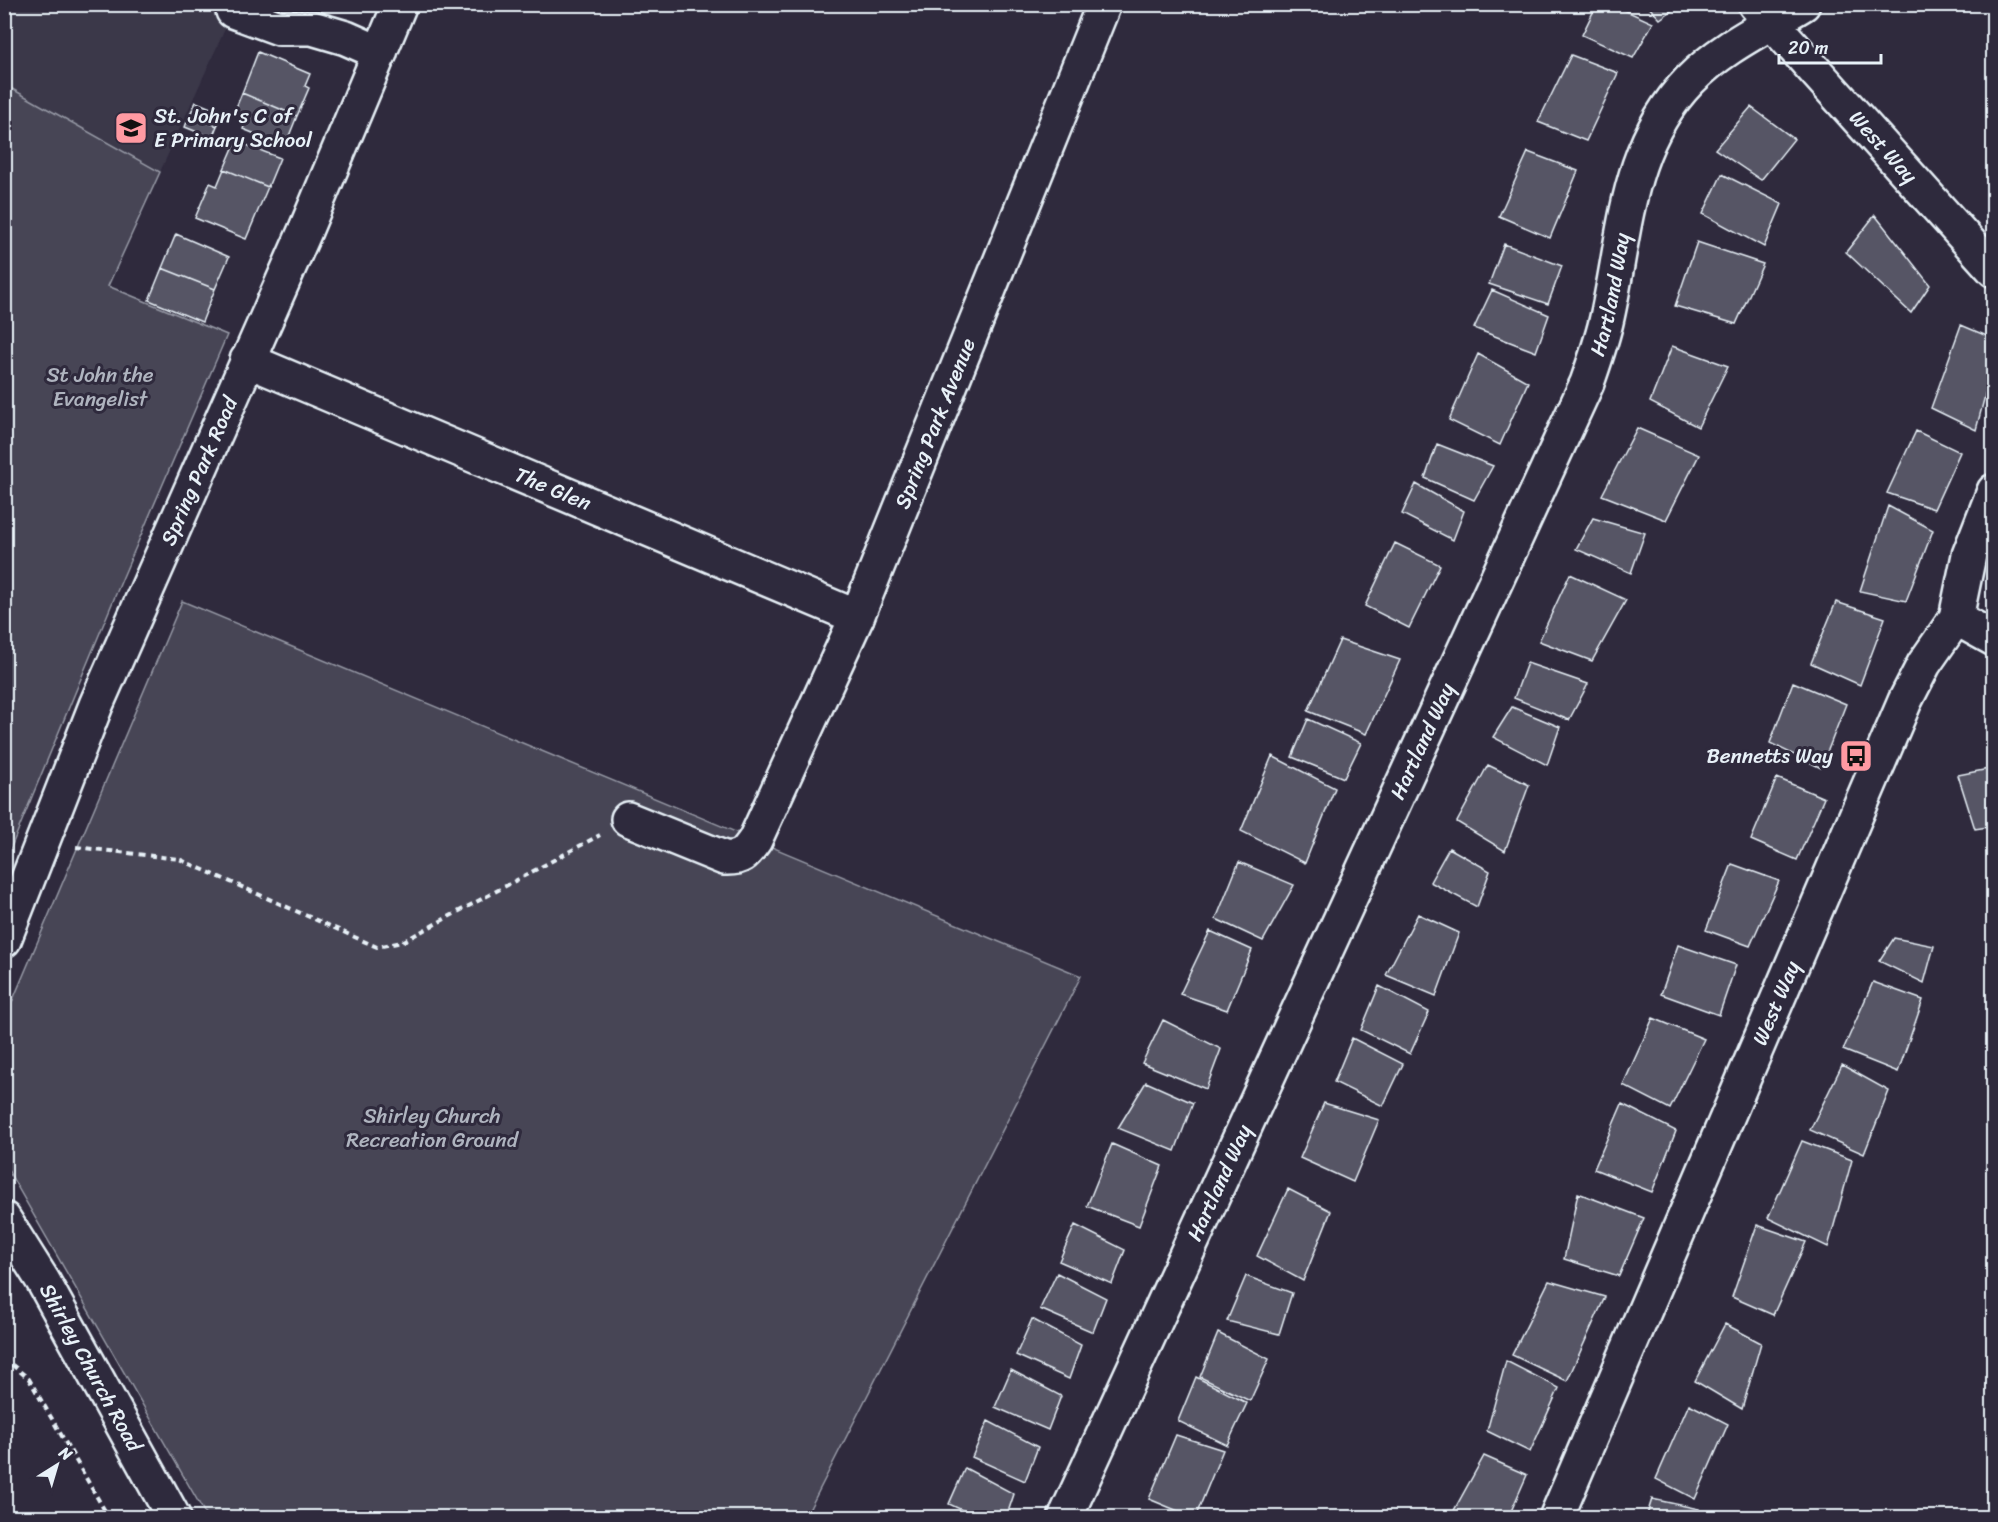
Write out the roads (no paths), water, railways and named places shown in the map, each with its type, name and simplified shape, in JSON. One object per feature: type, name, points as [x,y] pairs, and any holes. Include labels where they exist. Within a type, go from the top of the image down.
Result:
[{"type":"street","name":"Spring Park Road","points":[[4,940],[96,705],[304,231],[400,4]]},
{"type":"street","name":"Spring Park Avenue","points":[[628,819],[724,858],[736,858],[745,853],[755,840],[857,618],[1104,4]]},
{"type":"street","name":"Hartland Way","points":[[1065,1518],[1587,383],[1607,320],[1623,229],[1641,154],[1663,116],[1689,81],[1738,41],[1764,14],[1803,4]]},
{"type":"street","points":[[233,11],[279,28],[312,28],[346,38],[380,53]]},
{"type":"street","name":"West Way","points":[[1764,14],[1994,270]]},
{"type":"street","name":"The Glen","points":[[247,360],[857,618]]},
{"type":"street","name":"West Way","points":[[1556,1518],[1905,701],[1924,664],[1956,618],[1969,555],[1994,491]]},
{"type":"street","points":[[1956,618],[1994,639]]},
{"type":"street","name":"Shirley Church Road","points":[[4,1219],[43,1281],[174,1518]]},
{"type":"place","name":"St. John's C of E Primary School","points":[[131,128]]},
{"type":"place","name":"Bennetts Way","points":[[1856,756]]},
{"type":"park label","name":"St John the Evangelist","points":[[100,387]]},
{"type":"park label","name":"Shirley Church Recreation Ground","points":[[432,1128]]}]
